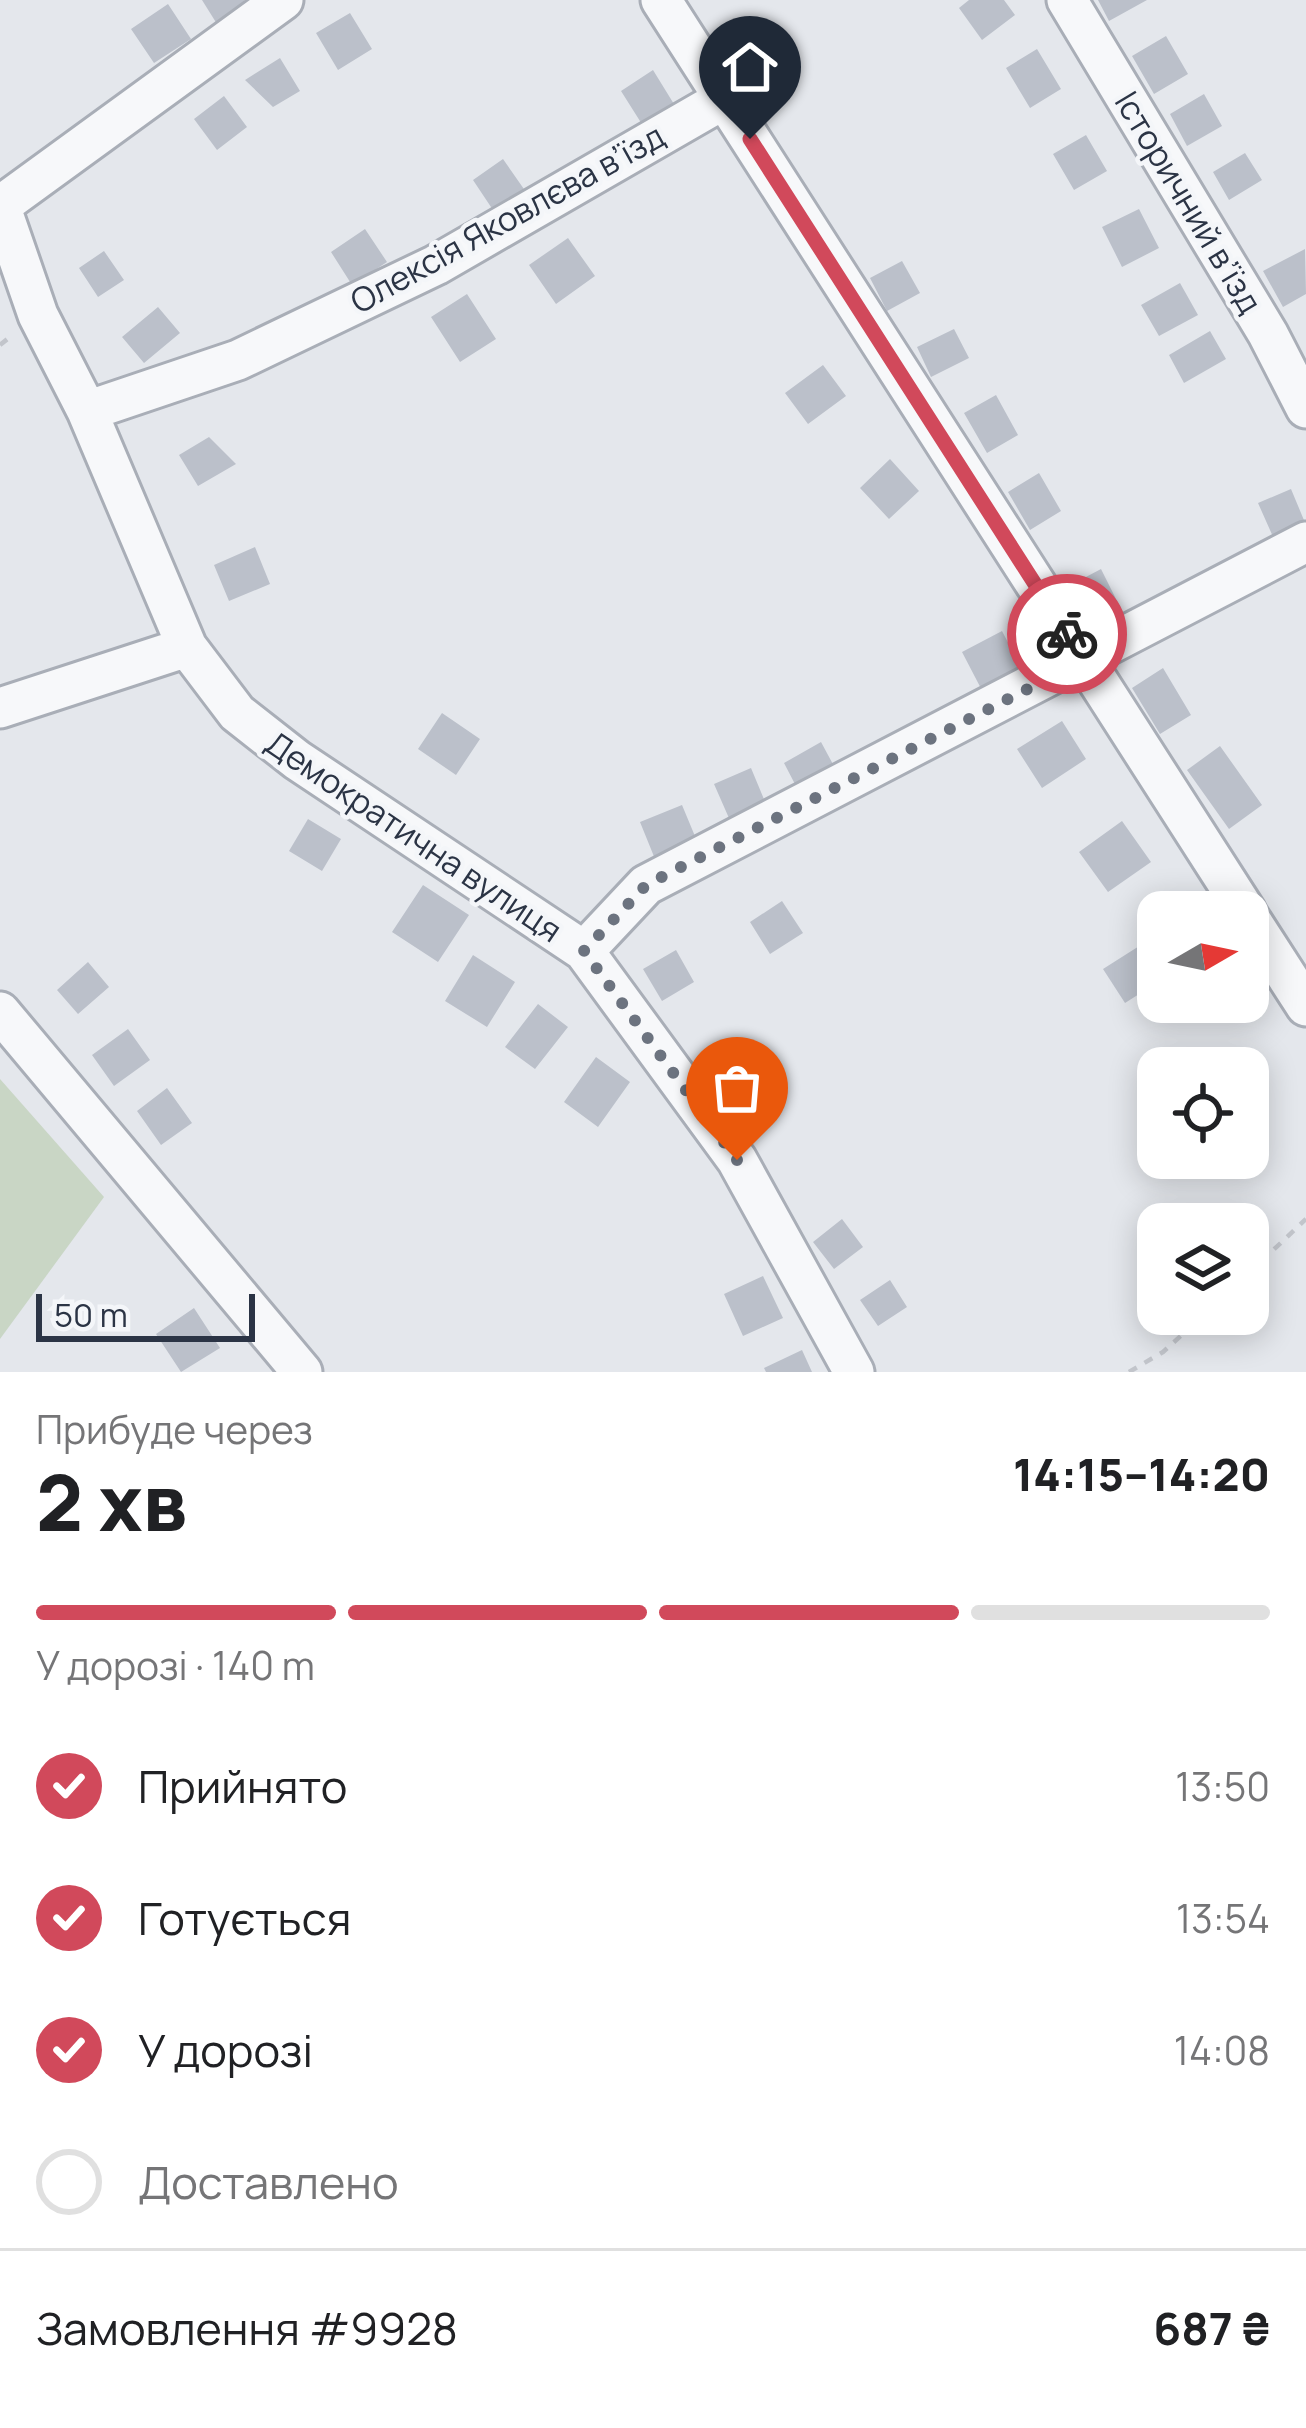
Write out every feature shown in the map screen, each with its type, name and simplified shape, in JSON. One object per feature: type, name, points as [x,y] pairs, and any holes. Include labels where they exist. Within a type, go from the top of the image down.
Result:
[{"type":"street","points":[[0,205],[283,0]]},
{"type":"street","points":[[661,0],[1232,891]]},
{"type":"street","name":"Історичний в’їзд","points":[[1067,0],[1268,334],[1306,408]]},
{"type":"street","name":"Олексія Яковлєва в’їзд","points":[[87,411],[238,360],[436,265],[724,99]]},
{"type":"street","name":"Демократична вулиця","points":[[0,205],[38,315],[87,411],[187,647],[237,713],[297,760],[584,951],[737,1160],[854,1372]]},
{"type":"street","points":[[584,951],[646,885],[1306,542]]},
{"type":"street","points":[[0,708],[187,647]]},
{"type":"street","points":[[1269,948],[1306,1006]]},
{"type":"street","points":[[0,1012],[302,1372]]},
{"type":"path","points":[[1269,1254],[1306,1220]]},
{"type":"path","points":[[1129,1372],[1181,1335]]},
{"type":"green space","points":[[0,1079],[104,1197],[0,1339]]},
{"type":"building","points":[[202,0],[244,0],[248,6],[217,24]]},
{"type":"building","points":[[969,0],[1004,0],[1015,15],[982,40],[959,8]]},
{"type":"building","points":[[1098,0],[1147,0],[1109,21]]},
{"type":"building","points":[[168,4],[191,39],[154,63],[131,29]]},
{"type":"building","points":[[350,13],[372,49],[338,70],[316,33]]},
{"type":"building","points":[[767,35],[785,70],[755,86],[737,51]]},
{"type":"building","points":[[1166,36],[1188,74],[1154,94],[1132,56]]},
{"type":"building","points":[[1037,49],[1061,89],[1030,108],[1006,68]]},
{"type":"building","points":[[280,58],[300,91],[273,107],[245,80]]},
{"type":"building","points":[[653,70],[677,109],[645,129],[621,91]]},
{"type":"building","points":[[1204,94],[1222,126],[1187,146],[1170,114]]},
{"type":"building","points":[[224,96],[247,127],[217,150],[194,119]]},
{"type":"building","points":[[1086,135],[1107,171],[1074,190],[1053,154]]},
{"type":"building","points":[[1245,153],[1262,180],[1229,200],[1213,172]]},
{"type":"building","points":[[503,159],[526,192],[495,213],[473,180]]},
{"type":"building","points":[[1139,209],[1159,248],[1122,267],[1102,227]]},
{"type":"building","points":[[365,229],[387,262],[352,285],[331,252]]},
{"type":"building","points":[[568,238],[595,276],[556,304],[529,265]]},
{"type":"building","points":[[1305,249],[1306,294],[1283,307],[1263,271]]},
{"type":"building","points":[[104,251],[124,280],[98,297],[79,268]]},
{"type":"building","points":[[902,261],[920,293],[887,311],[870,278]]},
{"type":"building","points":[[1180,283],[1198,315],[1159,336],[1141,305]]},
{"type":"building","points":[[467,294],[496,339],[460,362],[431,317]]},
{"type":"building","points":[[158,307],[180,333],[144,363],[122,337]]},
{"type":"building","points":[[954,329],[969,358],[931,377],[917,347]]},
{"type":"building","points":[[1210,331],[1226,359],[1184,383],[1169,355]]},
{"type":"building","points":[[823,365],[846,396],[808,424],[785,393]]},
{"type":"building","points":[[996,395],[1018,435],[987,453],[964,413]]},
{"type":"building","points":[[209,437],[236,464],[198,486],[179,455]]},
{"type":"building","points":[[890,459],[919,491],[889,519],[860,488]]},
{"type":"building","points":[[1039,473],[1061,511],[1030,530],[1008,492]]},
{"type":"building","points":[[1291,489],[1306,525],[1274,539],[1258,503]]},
{"type":"building","points":[[255,547],[270,584],[229,601],[214,565]]},
{"type":"building","points":[[1101,569],[1122,611],[1088,629],[1067,587]]},
{"type":"building","points":[[1002,631],[1027,679],[987,700],[962,652]]},
{"type":"building","points":[[1163,668],[1191,715],[1160,734],[1132,688]]},
{"type":"building","points":[[442,713],[480,739],[456,775],[418,749]]},
{"type":"building","points":[[1062,721],[1086,759],[1042,788],[1017,749]]},
{"type":"building","points":[[821,742],[835,768],[797,788],[784,763]]},
{"type":"building","points":[[1220,746],[1262,805],[1229,829],[1187,770]]},
{"type":"building","points":[[751,768],[768,809],[732,825],[714,784]]},
{"type":"building","points":[[682,805],[697,841],[655,859],[640,822]]},
{"type":"building","points":[[308,819],[341,839],[322,871],[289,851]]},
{"type":"building","points":[[1122,821],[1151,862],[1108,892],[1079,852]]},
{"type":"building","points":[[423,885],[469,915],[438,962],[392,932]]},
{"type":"building","points":[[782,901],[803,933],[770,954],[750,922]]},
{"type":"building","points":[[1137,947],[1137,995],[1125,1003],[1103,969]]},
{"type":"building","points":[[676,950],[694,982],[662,1001],[643,969]]},
{"type":"building","points":[[473,955],[515,982],[487,1027],[445,1001]]},
{"type":"building","points":[[88,962],[109,987],[78,1014],[57,990]]},
{"type":"building","points":[[538,1004],[568,1027],[535,1069],[505,1047]]},
{"type":"building","points":[[128,1029],[150,1060],[114,1086],[92,1055]]},
{"type":"building","points":[[596,1057],[630,1082],[598,1127],[564,1102]]},
{"type":"building","points":[[167,1088],[192,1123],[161,1145],[137,1111]]},
{"type":"building","points":[[842,1219],[863,1247],[834,1269],[813,1242]]},
{"type":"building","points":[[763,1276],[783,1318],[743,1336],[724,1294]]},
{"type":"building","points":[[890,1280],[907,1307],[878,1326],[860,1300]]},
{"type":"building","points":[[194,1308],[220,1348],[181,1372],[156,1334]]},
{"type":"building","points":[[802,1350],[812,1372],[766,1372],[764,1368]]},
{"type":"way so far","points":[[737,1160],[584,951],[646,885],[1084,660],[1067,634]]},
{"type":"route","points":[[750,139],[1067,634]]}]
